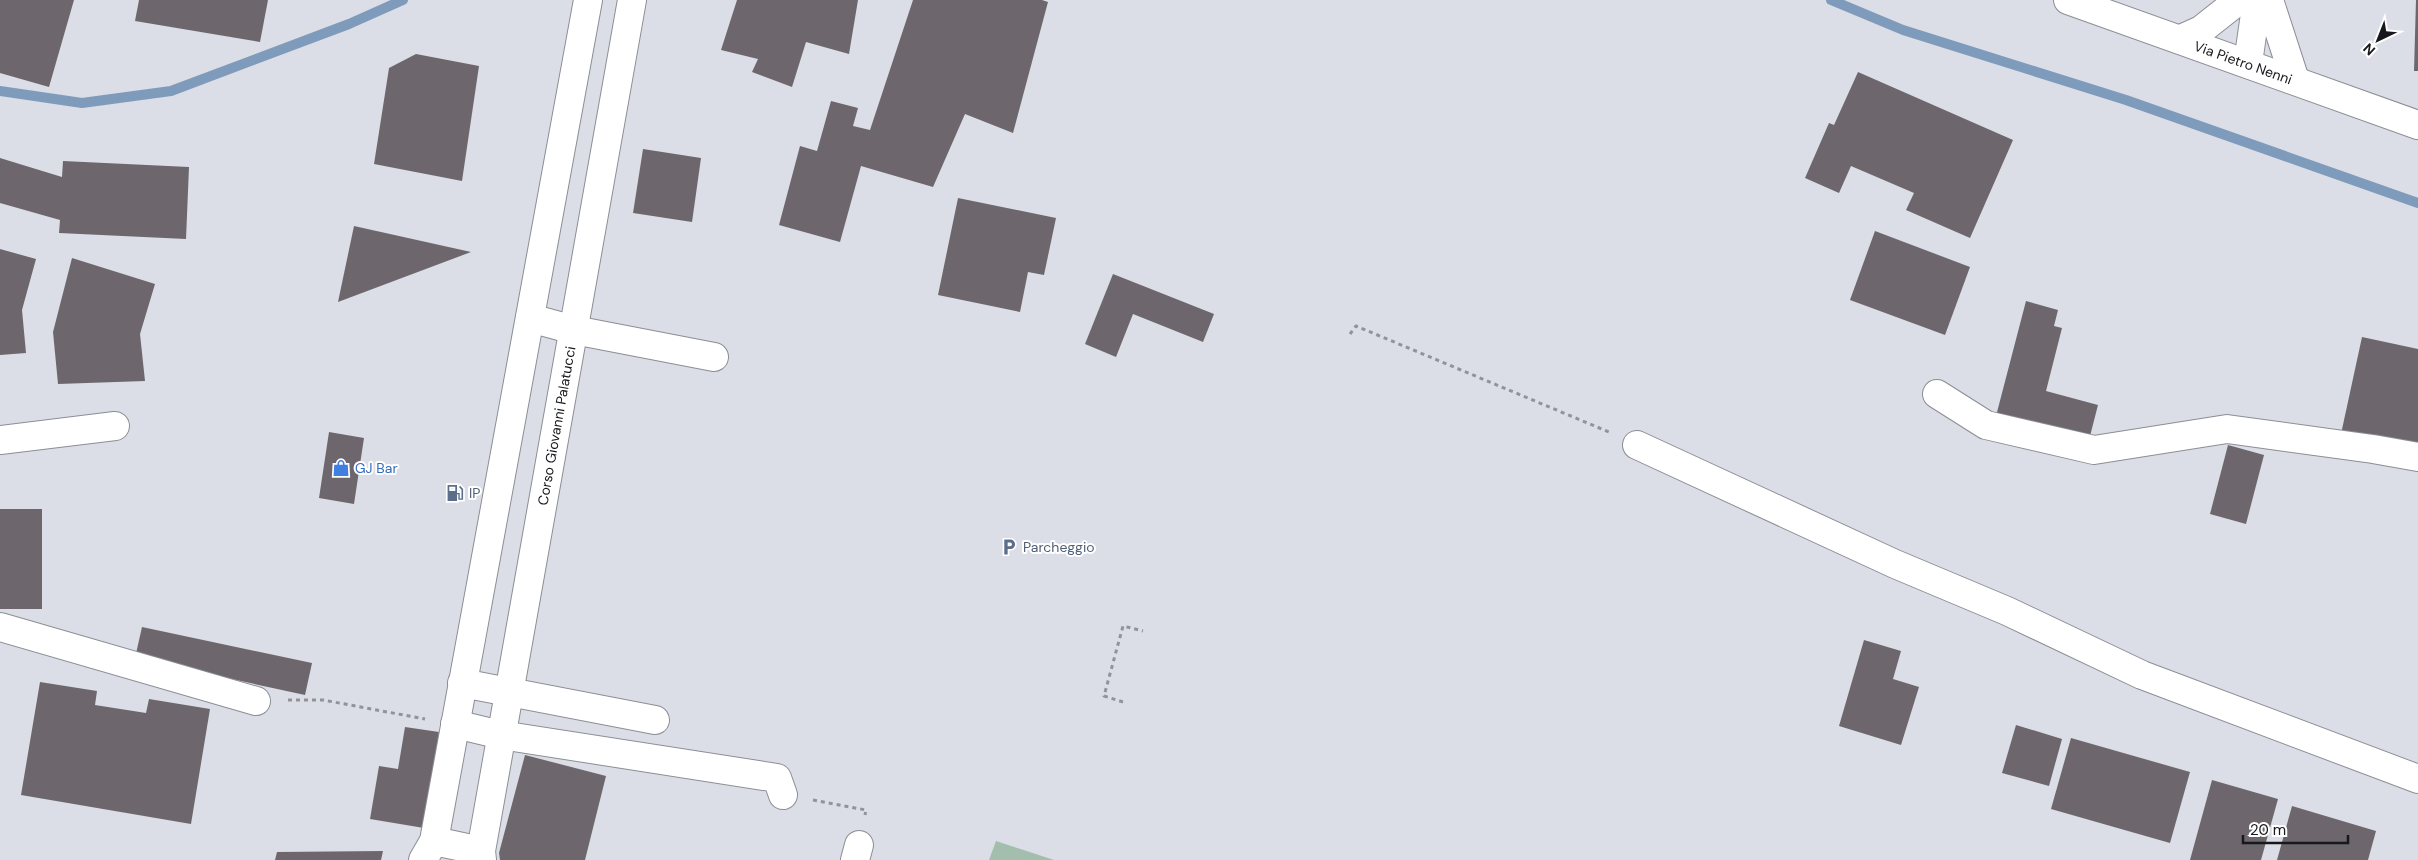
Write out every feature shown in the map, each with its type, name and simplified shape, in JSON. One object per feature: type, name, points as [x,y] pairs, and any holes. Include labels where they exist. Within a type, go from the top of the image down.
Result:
[{"type":"street","name":"Via Pietro Nenni","points":[[2068,0],[2418,125]]},
{"type":"street","points":[[2181,39],[2201,30],[2239,0]]},
{"type":"street","points":[[2248,63],[2257,0]]},
{"type":"street","points":[[2269,0],[2295,80]]},
{"type":"street","points":[[588,2],[631,6]]},
{"type":"street","name":"Corso Giovanni Palatucci","points":[[588,2],[455,724],[428,851],[481,855],[507,693],[631,6]]},
{"type":"street","points":[[568,112],[610,119]]},
{"type":"street","points":[[530,318],[574,330],[714,357]]},
{"type":"street","points":[[1937,394],[1986,426],[2094,450],[2227,430],[2373,449],[2418,457]]},
{"type":"street","points":[[0,440],[115,426]]},
{"type":"street","points":[[1637,444],[1895,564],[2007,611],[2142,675],[2418,779]]},
{"type":"street","points":[[0,626],[256,701]]},
{"type":"street","points":[[462,683],[656,720]]},
{"type":"street","points":[[455,724],[501,735],[777,778],[783,795]]},
{"type":"path","points":[[1350,334],[1356,326],[1518,392],[1637,444]]},
{"type":"path","points":[[1124,702],[1104,696],[1123,626],[1143,631]]},
{"type":"path","points":[[256,701],[323,700],[455,724]]},
{"type":"path","points":[[783,795],[866,810],[857,852]]},
{"type":"green space","points":[[996,841],[1054,860],[989,860]]},
{"type":"building","points":[[0,0],[74,0],[49,87],[0,73]]},
{"type":"building","points":[[139,0],[268,0],[260,42],[135,21]]},
{"type":"building","points":[[737,0],[858,0],[849,54],[806,42],[792,87],[752,72],[758,59],[721,50]]},
{"type":"building","points":[[913,0],[1042,0],[1048,2],[1013,133],[965,114],[933,187],[861,166],[840,242],[779,225],[800,146],[817,151],[831,101],[858,108],[853,126],[870,130]]},
{"type":"building","points":[[2416,0],[2418,0],[2418,71],[2414,71]]},
{"type":"building","points":[[416,54],[479,66],[462,181],[374,164],[389,68]]},
{"type":"building","points":[[1858,72],[2013,140],[1970,238],[1906,210],[1914,193],[1851,166],[1839,193],[1805,178],[1829,123],[1834,125]]},
{"type":"building","points":[[643,149],[701,158],[692,222],[633,213]]},
{"type":"building","points":[[0,158],[62,177],[63,161],[189,167],[186,239],[59,233],[60,220],[0,203]]},
{"type":"building","points":[[958,198],[1056,218],[1044,275],[1028,272],[1020,312],[938,295]]},
{"type":"building","points":[[354,226],[471,252],[338,302]]},
{"type":"building","points":[[1875,231],[1970,267],[1945,335],[1850,300]]},
{"type":"building","points":[[0,249],[36,259],[22,310],[26,353],[0,355]]},
{"type":"building","points":[[72,258],[155,284],[140,334],[145,381],[58,384],[53,332]]},
{"type":"building","points":[[1113,274],[1214,314],[1203,342],[1133,314],[1116,357],[1085,344]]},
{"type":"building","points":[[2026,301],[2058,310],[2054,326],[2062,328],[2046,391],[2098,405],[2089,440],[1996,416]]},
{"type":"building","points":[[2362,337],[2418,349],[2418,450],[2341,434]]},
{"type":"building","name":"GJ Bar","points":[[329,432],[364,438],[354,504],[319,498]]},
{"type":"building","points":[[2228,445],[2264,455],[2246,524],[2210,514]]},
{"type":"building","points":[[0,509],[42,509],[42,609],[0,609]]},
{"type":"building","points":[[142,627],[312,663],[305,695],[135,658]]},
{"type":"building","points":[[1864,640],[1901,651],[1893,679],[1919,687],[1901,745],[1839,726]]},
{"type":"building","points":[[40,682],[97,691],[95,705],[146,713],[149,699],[210,709],[191,824],[21,795]]},
{"type":"building","points":[[2016,725],[2062,739],[2049,786],[2002,773]]},
{"type":"building","points":[[405,727],[439,732],[424,828],[370,819],[379,766],[398,769]]},
{"type":"building","points":[[2071,738],[2190,772],[2170,843],[2051,809]]},
{"type":"building","points":[[525,755],[606,776],[585,860],[500,860],[499,853]]},
{"type":"building","points":[[2212,780],[2278,799],[2261,860],[2190,860]]},
{"type":"building","points":[[2292,806],[2376,831],[2368,860],[2277,860]]},
{"type":"building","points":[[383,851],[381,860],[275,860],[277,852]]},
{"type":"waterway","points":[[0,91],[82,103],[171,91],[349,24],[403,0]]},
{"type":"waterway","points":[[1831,0],[1903,30],[2126,100],[2418,203]]},
{"type":"place","name":"GJ Bar","points":[[341,468]]},
{"type":"place","name":"IP","points":[[455,493]]},
{"type":"place","name":"Parcheggio","points":[[1009,547]]}]
